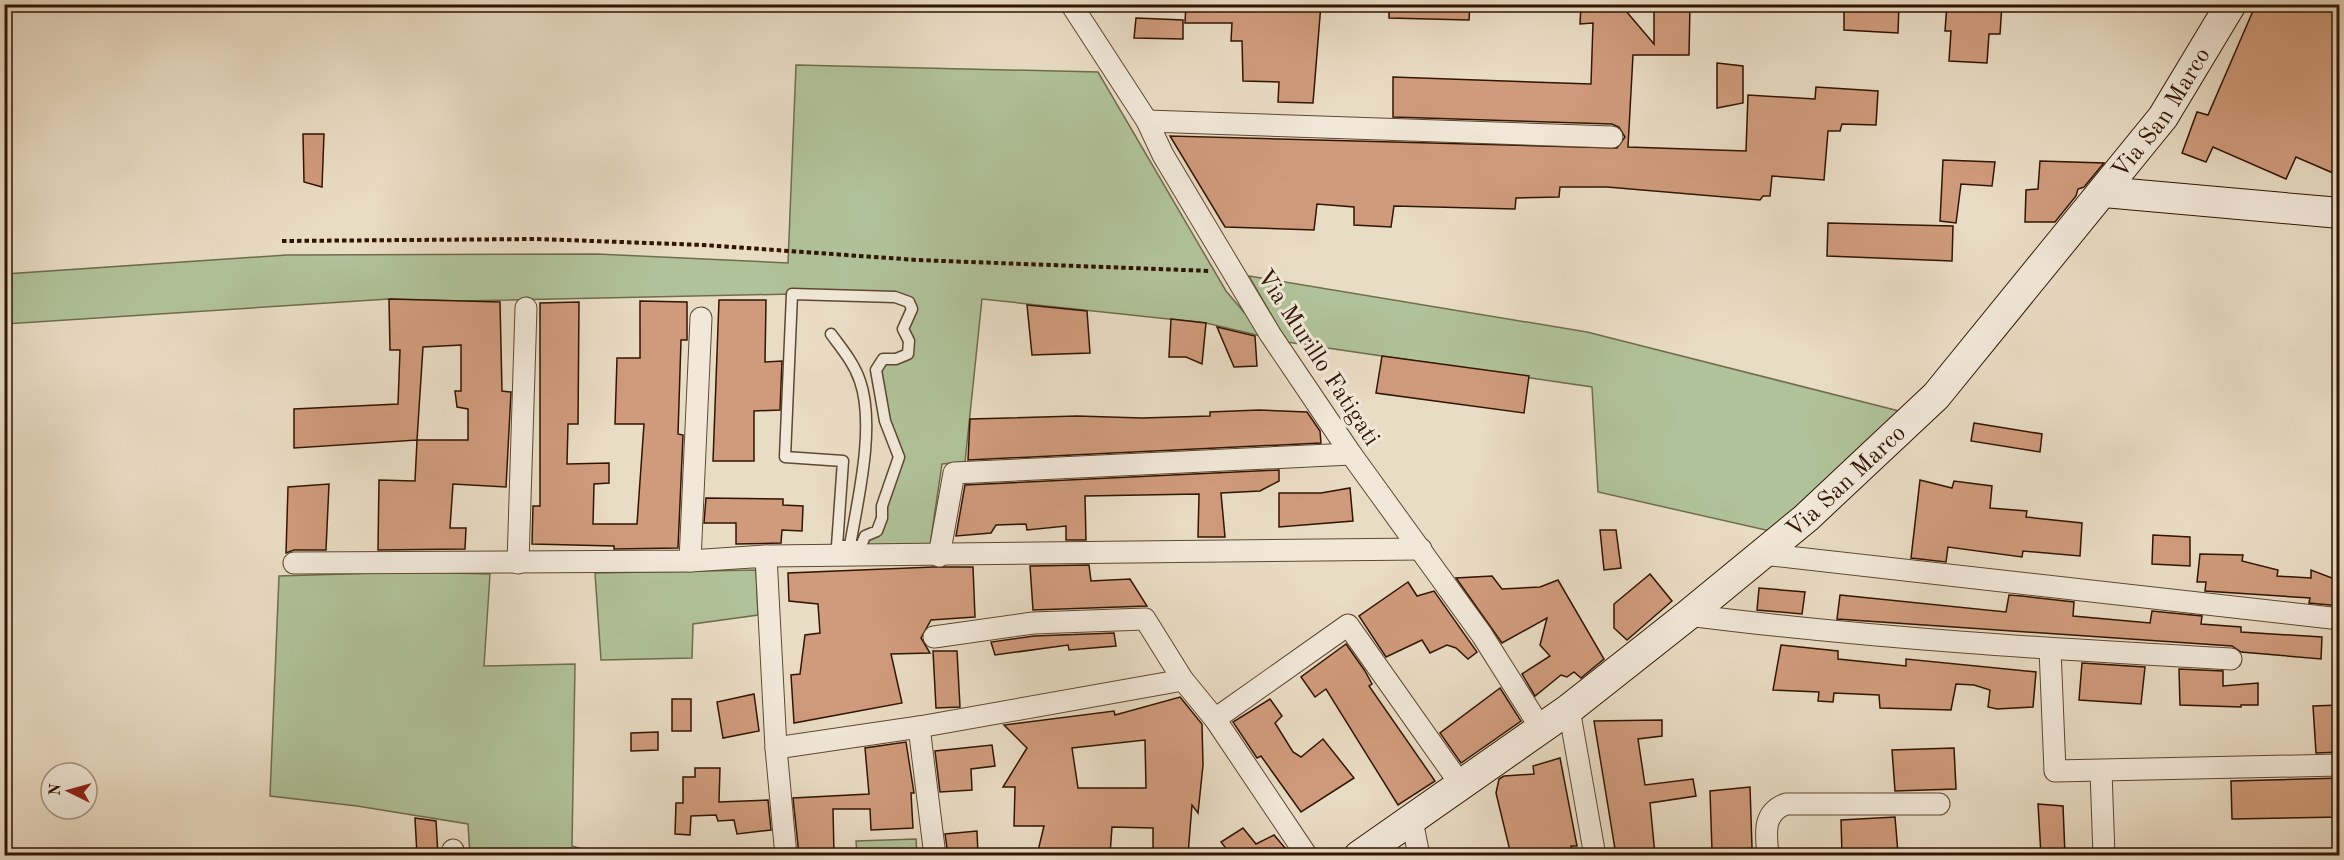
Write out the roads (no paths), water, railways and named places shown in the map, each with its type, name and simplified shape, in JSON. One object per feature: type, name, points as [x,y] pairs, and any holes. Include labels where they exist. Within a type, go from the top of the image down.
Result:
[{"type":"main road","name":"Via San Marco","points":[[1359,855],[1569,709],[1688,615],[1806,518],[1936,396],[2163,117],[2231,4]]},
{"type":"main road","points":[[2104,192],[2340,213]]},
{"type":"street","name":"Via Murillo Fatigati","points":[[1071,4],[1147,121],[1163,155],[1270,334],[1351,454],[1482,635],[1540,727]]},
{"type":"street","points":[[1147,121],[1612,137]]},
{"type":"street","points":[[518,563],[526,308]]},
{"type":"street","points":[[690,561],[701,318]]},
{"type":"street","points":[[939,556],[954,472],[1351,454]]},
{"type":"street","points":[[294,563],[690,561],[849,554],[939,556],[1421,549]]},
{"type":"street","points":[[1762,554],[2340,619]]},
{"type":"street","points":[[765,556],[776,748],[786,855]]},
{"type":"street","points":[[1688,615],[1767,626],[2050,649],[2231,659]]},
{"type":"street","points":[[934,637],[1033,623],[1145,618],[1183,680],[1215,719],[1307,855]]},
{"type":"street","points":[[1215,719],[1348,625],[1461,785]]},
{"type":"street","points":[[2050,649],[2055,771],[2340,765]]},
{"type":"street","points":[[776,748],[919,727],[1183,680]]},
{"type":"street","points":[[1569,709],[1595,855]]},
{"type":"street","points":[[919,727],[935,855]]},
{"type":"street","points":[[2101,771],[2104,855]]},
{"type":"street","points":[[1768,855],[1767,824],[1773,811],[1786,804],[1939,804]]},
{"type":"street","points":[[1412,820],[1419,855]]},
{"type":"lane","points":[[792,294],[895,297],[909,302],[912,309],[903,330],[909,341],[908,354],[896,359],[883,359],[876,370],[885,421],[899,457],[882,506],[882,518],[878,531],[865,536],[861,546],[837,546],[843,461],[785,457],[792,294]]},
{"type":"lane","points":[[831,334],[853,363],[861,382],[865,403],[862,478],[849,554]]}]
